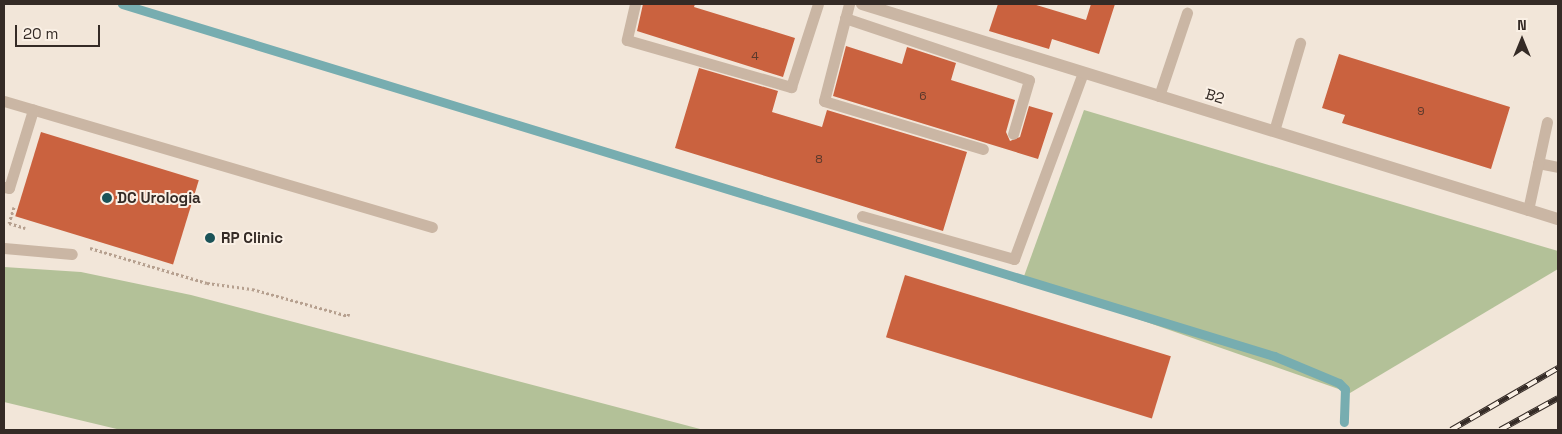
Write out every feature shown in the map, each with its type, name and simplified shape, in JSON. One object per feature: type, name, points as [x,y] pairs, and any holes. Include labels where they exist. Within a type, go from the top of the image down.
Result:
[{"type":"street","name":"B2","points":[[862,4],[1558,218]]},
{"type":"lane","points":[[634,4],[627,40],[791,87],[818,4]]},
{"type":"lane","points":[[848,4],[824,101],[983,149]]},
{"type":"lane","points":[[1160,96],[1187,13]]},
{"type":"lane","points":[[845,18],[1029,80],[1013,134]]},
{"type":"lane","points":[[1274,131],[1300,43]]},
{"type":"lane","points":[[862,216],[1014,260],[1083,72]]},
{"type":"lane","points":[[4,101],[432,227]]},
{"type":"lane","points":[[4,187],[9,188],[33,110]]},
{"type":"lane","points":[[1528,210],[1547,122]]},
{"type":"lane","points":[[1538,163],[1558,168]]},
{"type":"lane","points":[[4,248],[72,254]]},
{"type":"path","points":[[17,197],[9,223],[28,228]]},
{"type":"path","points":[[84,246],[207,283],[283,296],[348,316],[349,312]]},
{"type":"green space","points":[[1084,110],[1558,251],[1558,269],[1350,393],[1023,279]]},
{"type":"green space","points":[[4,267],[81,272],[191,295],[704,430],[121,430],[4,402]]},
{"type":"building","points":[[643,4],[695,4],[694,7],[795,38],[783,77],[637,31]]},
{"type":"building","points":[[998,4],[1033,4],[1086,20],[1091,4],[1115,4],[1099,54],[1052,39],[1049,49],[989,31]]},
{"type":"building","points":[[846,46],[902,64],[907,47],[956,63],[951,80],[1015,100],[1006,132],[1010,141],[1020,137],[1029,106],[1053,113],[1038,159],[833,96]]},
{"type":"building","points":[[1339,54],[1510,107],[1491,169],[1342,123],[1345,115],[1322,108]]},
{"type":"building","points":[[699,68],[778,91],[772,112],[822,127],[827,110],[967,152],[943,231],[675,148]]},
{"type":"building","name":"DC Urologia","points":[[41,132],[199,180],[173,264],[15,216]]},
{"type":"building","points":[[905,275],[1171,356],[1152,418],[886,337]]},
{"type":"waterway","points":[[122,4],[1274,356],[1339,383],[1345,389],[1344,422]]},
{"type":"railway","points":[[1451,430],[1558,368]]},
{"type":"railway","points":[[1500,430],[1558,398]]},
{"type":"place","name":"DC Urologia","points":[[107,198]]},
{"type":"place","name":"RP Clinic","points":[[210,238]]}]
